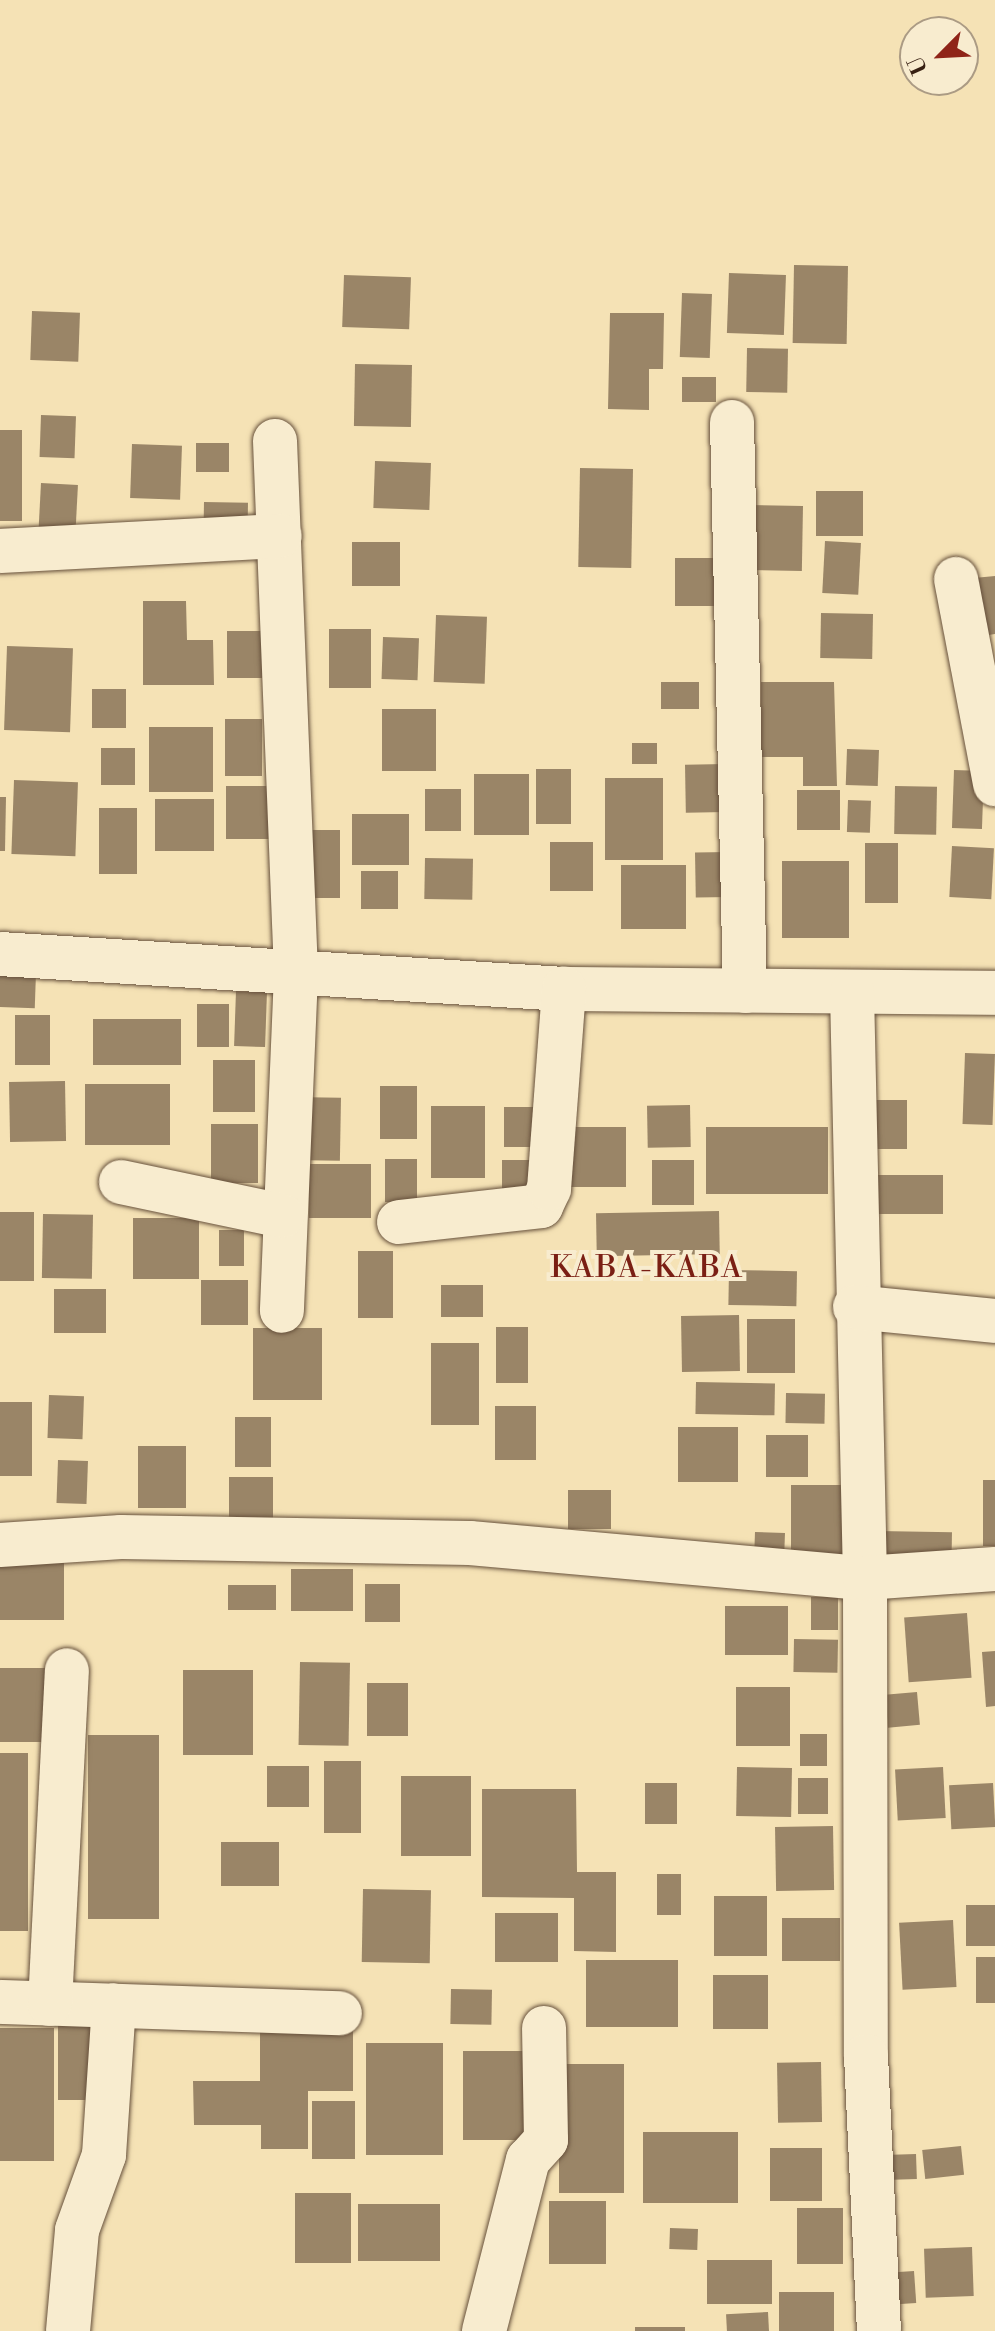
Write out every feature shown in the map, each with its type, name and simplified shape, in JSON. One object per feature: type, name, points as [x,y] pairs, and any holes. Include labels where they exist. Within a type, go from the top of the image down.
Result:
[{"type":"street","points":[[732,422],[745,991]]},
{"type":"street","points":[[275,441],[296,974],[282,1216],[282,1311]]},
{"type":"street","points":[[0,551],[280,536]]},
{"type":"street","points":[[956,579],[995,784]]},
{"type":"street","points":[[0,954],[564,989],[995,993]]},
{"type":"street","points":[[399,1222],[541,1206],[549,1189],[564,989]]},
{"type":"street","points":[[852,992],[855,1307],[865,1578],[866,2056],[879,2331]]},
{"type":"street","points":[[121,1182],[282,1216]]},
{"type":"street","points":[[855,1307],[995,1321]]},
{"type":"street","points":[[0,1545],[121,1537],[470,1543],[865,1578],[995,1569]]},
{"type":"street","points":[[50,2004],[67,1670]]},
{"type":"street","points":[[0,2002],[340,2013]]},
{"type":"street","points":[[68,2331],[77,2230],[104,2155],[114,2005]]},
{"type":"street","points":[[484,2331],[528,2160],[546,2140],[544,2028]]},
{"type":"building","points":[[794,265],[848,266],[847,344],[793,343]]},
{"type":"building","points":[[729,273],[786,275],[784,335],[727,333]]},
{"type":"building","points":[[344,275],[411,277],[409,329],[342,327]]},
{"type":"building","points":[[682,293],[712,294],[710,358],[680,357]]},
{"type":"building","points":[[32,311],[80,313],[78,362],[30,360]]},
{"type":"building","points":[[610,313],[664,313],[663,369],[649,369],[649,410],[608,409]]},
{"type":"building","points":[[747,348],[788,349],[787,393],[746,392]]},
{"type":"building","points":[[355,364],[412,365],[411,427],[354,426]]},
{"type":"building","points":[[682,377],[716,377],[716,402],[682,402]]},
{"type":"building","points":[[41,415],[76,416],[75,458],[40,457]]},
{"type":"building","points":[[0,430],[22,430],[22,521],[0,521]]},
{"type":"building","points":[[196,443],[229,443],[229,472],[196,472]]},
{"type":"building","points":[[132,444],[182,446],[180,500],[130,498]]},
{"type":"building","points":[[375,461],[431,463],[429,510],[373,508]]},
{"type":"building","points":[[580,468],[633,469],[631,568],[578,567]]},
{"type":"building","points":[[41,483],[78,485],[75,539],[38,537]]},
{"type":"building","points":[[816,491],[863,491],[863,536],[816,536]]},
{"type":"building","points":[[204,502],[248,503],[247,537],[203,536]]},
{"type":"building","points":[[747,505],[803,506],[802,571],[746,570]]},
{"type":"building","points":[[825,541],[861,543],[858,595],[822,593]]},
{"type":"building","points":[[352,542],[400,542],[400,586],[352,586]]},
{"type":"building","points":[[675,558],[716,558],[716,606],[675,606]]},
{"type":"building","points":[[995,576],[995,634],[982,636],[974,578]]},
{"type":"building","points":[[143,601],[186,601],[187,640],[213,640],[214,685],[143,685]]},
{"type":"building","points":[[821,613],[873,614],[872,659],[820,658]]},
{"type":"building","points":[[436,615],[487,617],[485,684],[434,682]]},
{"type":"building","points":[[329,629],[371,629],[371,688],[329,688]]},
{"type":"building","points":[[227,631],[262,631],[262,678],[227,678]]},
{"type":"building","points":[[383,637],[419,638],[418,680],[382,679]]},
{"type":"building","points":[[7,646],[73,648],[70,732],[4,730]]},
{"type":"building","points":[[661,682],[699,682],[699,709],[661,709]]},
{"type":"building","points":[[761,682],[834,682],[837,786],[803,786],[803,757],[761,757]]},
{"type":"building","points":[[92,689],[126,689],[126,728],[92,728]]},
{"type":"building","points":[[382,709],[436,709],[436,771],[382,771]]},
{"type":"building","points":[[225,719],[262,719],[262,776],[225,776]]},
{"type":"building","points":[[149,727],[213,727],[213,792],[149,792]]},
{"type":"building","points":[[632,743],[657,743],[657,764],[632,764]]},
{"type":"building","points":[[101,748],[135,748],[135,785],[101,785]]},
{"type":"building","points":[[847,749],[879,750],[878,786],[846,785]]},
{"type":"building","points":[[725,764],[726,812],[686,813],[685,765]]},
{"type":"building","points":[[536,769],[571,769],[571,824],[536,824]]},
{"type":"building","points":[[954,770],[984,771],[982,829],[952,828]]},
{"type":"building","points":[[474,774],[529,774],[529,835],[474,835]]},
{"type":"building","points":[[605,778],[663,778],[663,860],[605,860]]},
{"type":"building","points":[[14,780],[78,782],[75,856],[11,854]]},
{"type":"building","points":[[226,786],[269,786],[269,839],[226,839]]},
{"type":"building","points":[[895,786],[937,787],[936,835],[894,834]]},
{"type":"building","points":[[425,789],[461,789],[461,831],[425,831]]},
{"type":"building","points":[[797,790],[840,790],[840,830],[797,830]]},
{"type":"building","points":[[0,797],[6,797],[5,851],[0,851]]},
{"type":"building","points":[[155,799],[214,799],[214,851],[155,851]]},
{"type":"building","points":[[848,800],[871,801],[870,833],[847,832]]},
{"type":"building","points":[[99,808],[137,808],[137,874],[99,874]]},
{"type":"building","points":[[352,814],[409,814],[409,865],[352,865]]},
{"type":"building","points":[[306,830],[340,830],[340,898],[306,898]]},
{"type":"building","points":[[550,842],[593,842],[593,891],[550,891]]},
{"type":"building","points":[[865,843],[898,843],[898,903],[865,903]]},
{"type":"building","points":[[952,846],[994,848],[991,899],[949,897]]},
{"type":"building","points":[[729,852],[730,897],[696,898],[695,853]]},
{"type":"building","points":[[425,858],[473,859],[472,900],[424,899]]},
{"type":"building","points":[[782,861],[849,861],[849,938],[782,938]]},
{"type":"building","points":[[621,865],[686,865],[686,929],[621,929]]},
{"type":"building","points":[[361,871],[398,871],[398,909],[361,909]]},
{"type":"building","points":[[0,972],[36,973],[35,1008],[0,1007]]},
{"type":"building","points":[[236,991],[267,992],[265,1047],[234,1046]]},
{"type":"building","points":[[197,1004],[229,1004],[229,1047],[197,1047]]},
{"type":"building","points":[[15,1015],[50,1015],[50,1065],[15,1065]]},
{"type":"building","points":[[93,1019],[181,1019],[181,1065],[93,1065]]},
{"type":"building","points":[[965,1053],[995,1054],[993,1125],[963,1124]]},
{"type":"building","points":[[213,1060],[255,1060],[255,1112],[213,1112]]},
{"type":"building","points":[[65,1081],[66,1141],[10,1142],[9,1082]]},
{"type":"building","points":[[85,1084],[170,1084],[170,1145],[85,1145]]},
{"type":"building","points":[[380,1086],[417,1086],[417,1139],[380,1139]]},
{"type":"building","points":[[292,1097],[341,1098],[340,1161],[291,1160]]},
{"type":"building","points":[[865,1100],[907,1100],[907,1149],[865,1149]]},
{"type":"building","points":[[690,1105],[691,1147],[648,1148],[647,1106]]},
{"type":"building","points":[[431,1106],[485,1106],[485,1178],[431,1178]]},
{"type":"building","points":[[504,1107],[535,1107],[535,1147],[504,1147]]},
{"type":"building","points":[[211,1124],[258,1124],[258,1183],[211,1183]]},
{"type":"building","points":[[568,1127],[626,1127],[626,1187],[568,1187]]},
{"type":"building","points":[[706,1127],[828,1127],[828,1194],[706,1194]]},
{"type":"building","points":[[385,1159],[417,1159],[417,1202],[385,1202]]},
{"type":"building","points":[[502,1160],[534,1160],[534,1200],[502,1200]]},
{"type":"building","points":[[652,1160],[694,1160],[694,1205],[652,1205]]},
{"type":"building","points":[[309,1164],[371,1164],[371,1218],[309,1218]]},
{"type":"building","points":[[875,1175],[943,1175],[943,1214],[875,1214]]},
{"type":"building","points":[[719,1211],[720,1254],[597,1256],[596,1213]]},
{"type":"building","points":[[0,1212],[34,1212],[34,1281],[0,1281]]},
{"type":"building","points":[[43,1214],[93,1215],[92,1279],[42,1278]]},
{"type":"building","points":[[133,1218],[199,1218],[199,1279],[133,1279]]},
{"type":"building","points":[[219,1230],[244,1230],[244,1266],[219,1266]]},
{"type":"building","points":[[358,1251],[393,1251],[393,1318],[358,1318]]},
{"type":"building","points":[[729,1270],[797,1271],[796,1306],[728,1305]]},
{"type":"building","points":[[201,1280],[248,1280],[248,1325],[201,1325]]},
{"type":"building","points":[[441,1285],[483,1285],[483,1317],[441,1317]]},
{"type":"building","points":[[54,1289],[106,1289],[106,1333],[54,1333]]},
{"type":"building","points":[[739,1315],[740,1371],[682,1372],[681,1316]]},
{"type":"building","points":[[747,1319],[795,1319],[795,1373],[747,1373]]},
{"type":"building","points":[[496,1327],[528,1327],[528,1383],[496,1383]]},
{"type":"building","points":[[253,1328],[322,1328],[322,1400],[253,1400]]},
{"type":"building","points":[[431,1343],[479,1343],[479,1425],[431,1425]]},
{"type":"building","points":[[696,1382],[775,1383],[774,1415],[695,1414]]},
{"type":"building","points":[[786,1393],[825,1394],[824,1424],[785,1423]]},
{"type":"building","points":[[49,1395],[84,1396],[82,1439],[47,1438]]},
{"type":"building","points":[[0,1402],[32,1402],[32,1476],[0,1476]]},
{"type":"building","points":[[495,1406],[536,1406],[536,1460],[495,1460]]},
{"type":"building","points":[[235,1417],[271,1417],[271,1467],[235,1467]]},
{"type":"building","points":[[678,1427],[738,1427],[738,1482],[678,1482]]},
{"type":"building","points":[[766,1435],[808,1435],[808,1477],[766,1477]]},
{"type":"building","points":[[138,1446],[186,1446],[186,1508],[138,1508]]},
{"type":"building","points":[[58,1460],[88,1461],[86,1504],[56,1503]]},
{"type":"building","points":[[229,1477],[273,1477],[273,1527],[229,1527]]},
{"type":"building","points":[[983,1480],[995,1480],[995,1546],[983,1546]]},
{"type":"building","points":[[791,1485],[844,1485],[844,1559],[791,1559]]},
{"type":"building","points":[[568,1490],[611,1490],[611,1529],[568,1529]]},
{"type":"building","points":[[878,1531],[952,1532],[951,1566],[877,1565]]},
{"type":"building","points":[[755,1532],[785,1533],[784,1560],[754,1559]]},
{"type":"building","points":[[0,1552],[64,1552],[64,1620],[0,1620]]},
{"type":"building","points":[[291,1569],[353,1569],[353,1611],[291,1611]]},
{"type":"building","points":[[365,1584],[400,1584],[400,1622],[365,1622]]},
{"type":"building","points":[[228,1585],[276,1585],[276,1610],[228,1610]]},
{"type":"building","points":[[811,1597],[838,1597],[838,1630],[811,1630]]},
{"type":"building","points":[[725,1606],[788,1606],[788,1655],[725,1655]]},
{"type":"building","points":[[967,1613],[972,1678],[909,1682],[904,1617]]},
{"type":"building","points":[[794,1639],[838,1640],[837,1673],[793,1672]]},
{"type":"building","points":[[995,1651],[995,1706],[986,1707],[982,1652]]},
{"type":"building","points":[[300,1662],[350,1663],[349,1746],[299,1745]]},
{"type":"building","points":[[0,1668],[47,1668],[47,1742],[0,1742]]},
{"type":"building","points":[[183,1670],[253,1670],[253,1755],[183,1755]]},
{"type":"building","points":[[367,1683],[408,1683],[408,1736],[367,1736]]},
{"type":"building","points":[[736,1687],[790,1687],[790,1746],[736,1746]]},
{"type":"building","points":[[917,1692],[920,1725],[888,1728],[885,1695]]},
{"type":"building","points":[[800,1734],[827,1734],[827,1766],[800,1766]]},
{"type":"building","points":[[88,1735],[159,1735],[159,1919],[88,1919]]},
{"type":"building","points":[[0,1753],[28,1753],[28,1931],[0,1931]]},
{"type":"building","points":[[324,1761],[361,1761],[361,1833],[324,1833]]},
{"type":"building","points":[[267,1766],[309,1766],[309,1807],[267,1807]]},
{"type":"building","points":[[737,1767],[792,1768],[791,1817],[736,1816]]},
{"type":"building","points":[[943,1767],[946,1818],[898,1820],[895,1770]]},
{"type":"building","points":[[401,1776],[471,1776],[471,1856],[401,1856]]},
{"type":"building","points":[[798,1778],[828,1778],[828,1814],[798,1814]]},
{"type":"building","points":[[645,1783],[677,1783],[677,1824],[645,1824]]},
{"type":"building","points":[[993,1783],[995,1827],[951,1829],[949,1785]]},
{"type":"building","points":[[482,1789],[576,1789],[577,1872],[616,1872],[616,1952],[574,1951],[574,1898],[482,1897]]},
{"type":"building","points":[[833,1826],[834,1890],[776,1891],[775,1827]]},
{"type":"building","points":[[221,1842],[279,1842],[279,1886],[221,1886]]},
{"type":"building","points":[[657,1874],[681,1874],[681,1915],[657,1915]]},
{"type":"building","points":[[363,1889],[431,1890],[430,1963],[362,1962]]},
{"type":"building","points":[[714,1896],[767,1896],[767,1956],[714,1956]]},
{"type":"building","points":[[966,1905],[995,1905],[995,1946],[966,1946]]},
{"type":"building","points":[[495,1913],[558,1913],[558,1962],[495,1962]]},
{"type":"building","points":[[782,1918],[840,1918],[840,1961],[782,1961]]},
{"type":"building","points":[[953,1920],[957,1987],[903,1990],[899,1923]]},
{"type":"building","points":[[976,1957],[995,1957],[995,2003],[976,2003]]},
{"type":"building","points":[[586,1960],[678,1960],[678,2027],[586,2027]]},
{"type":"building","points":[[713,1975],[768,1975],[768,2029],[713,2029]]},
{"type":"building","points":[[451,1989],[492,1990],[491,2025],[450,2024]]},
{"type":"building","points":[[58,2021],[108,2021],[108,2100],[58,2100]]},
{"type":"building","points":[[0,2028],[54,2028],[54,2161],[0,2161]]},
{"type":"building","points":[[260,2030],[353,2030],[353,2091],[308,2091],[308,2149],[261,2149],[261,2125],[194,2125],[193,2081],[260,2081]]},
{"type":"building","points":[[366,2043],[443,2043],[443,2155],[366,2155]]},
{"type":"building","points":[[463,2051],[535,2051],[535,2140],[463,2140]]},
{"type":"building","points":[[821,2062],[822,2122],[778,2123],[777,2063]]},
{"type":"building","points":[[559,2064],[624,2064],[624,2193],[559,2193]]},
{"type":"building","points":[[312,2101],[355,2101],[355,2159],[312,2159]]},
{"type":"building","points":[[643,2132],[738,2132],[738,2203],[643,2203]]},
{"type":"building","points":[[961,2146],[964,2175],[925,2179],[922,2150]]},
{"type":"building","points":[[770,2148],[822,2148],[822,2201],[770,2201]]},
{"type":"building","points":[[916,2154],[917,2179],[885,2180],[884,2155]]},
{"type":"building","points":[[295,2193],[351,2193],[351,2263],[295,2263]]},
{"type":"building","points":[[549,2201],[606,2201],[606,2264],[549,2264]]},
{"type":"building","points":[[358,2204],[440,2204],[440,2261],[358,2261]]},
{"type":"building","points":[[797,2208],[843,2208],[843,2264],[797,2264]]},
{"type":"building","points":[[670,2228],[698,2229],[697,2250],[669,2249]]},
{"type":"building","points":[[972,2247],[974,2296],[926,2298],[924,2249]]},
{"type":"building","points":[[707,2260],[772,2260],[772,2304],[707,2304]]},
{"type":"building","points":[[914,2271],[916,2303],[893,2305],[891,2273]]},
{"type":"building","points":[[779,2292],[834,2292],[834,2331],[779,2331]]},
{"type":"building","points":[[768,2312],[769,2331],[727,2331],[726,2314]]},
{"type":"building","points":[[635,2327],[685,2327],[685,2331],[635,2331]]},
{"type":"district","name":"KABA-KABA","points":[[647,1268]]}]
